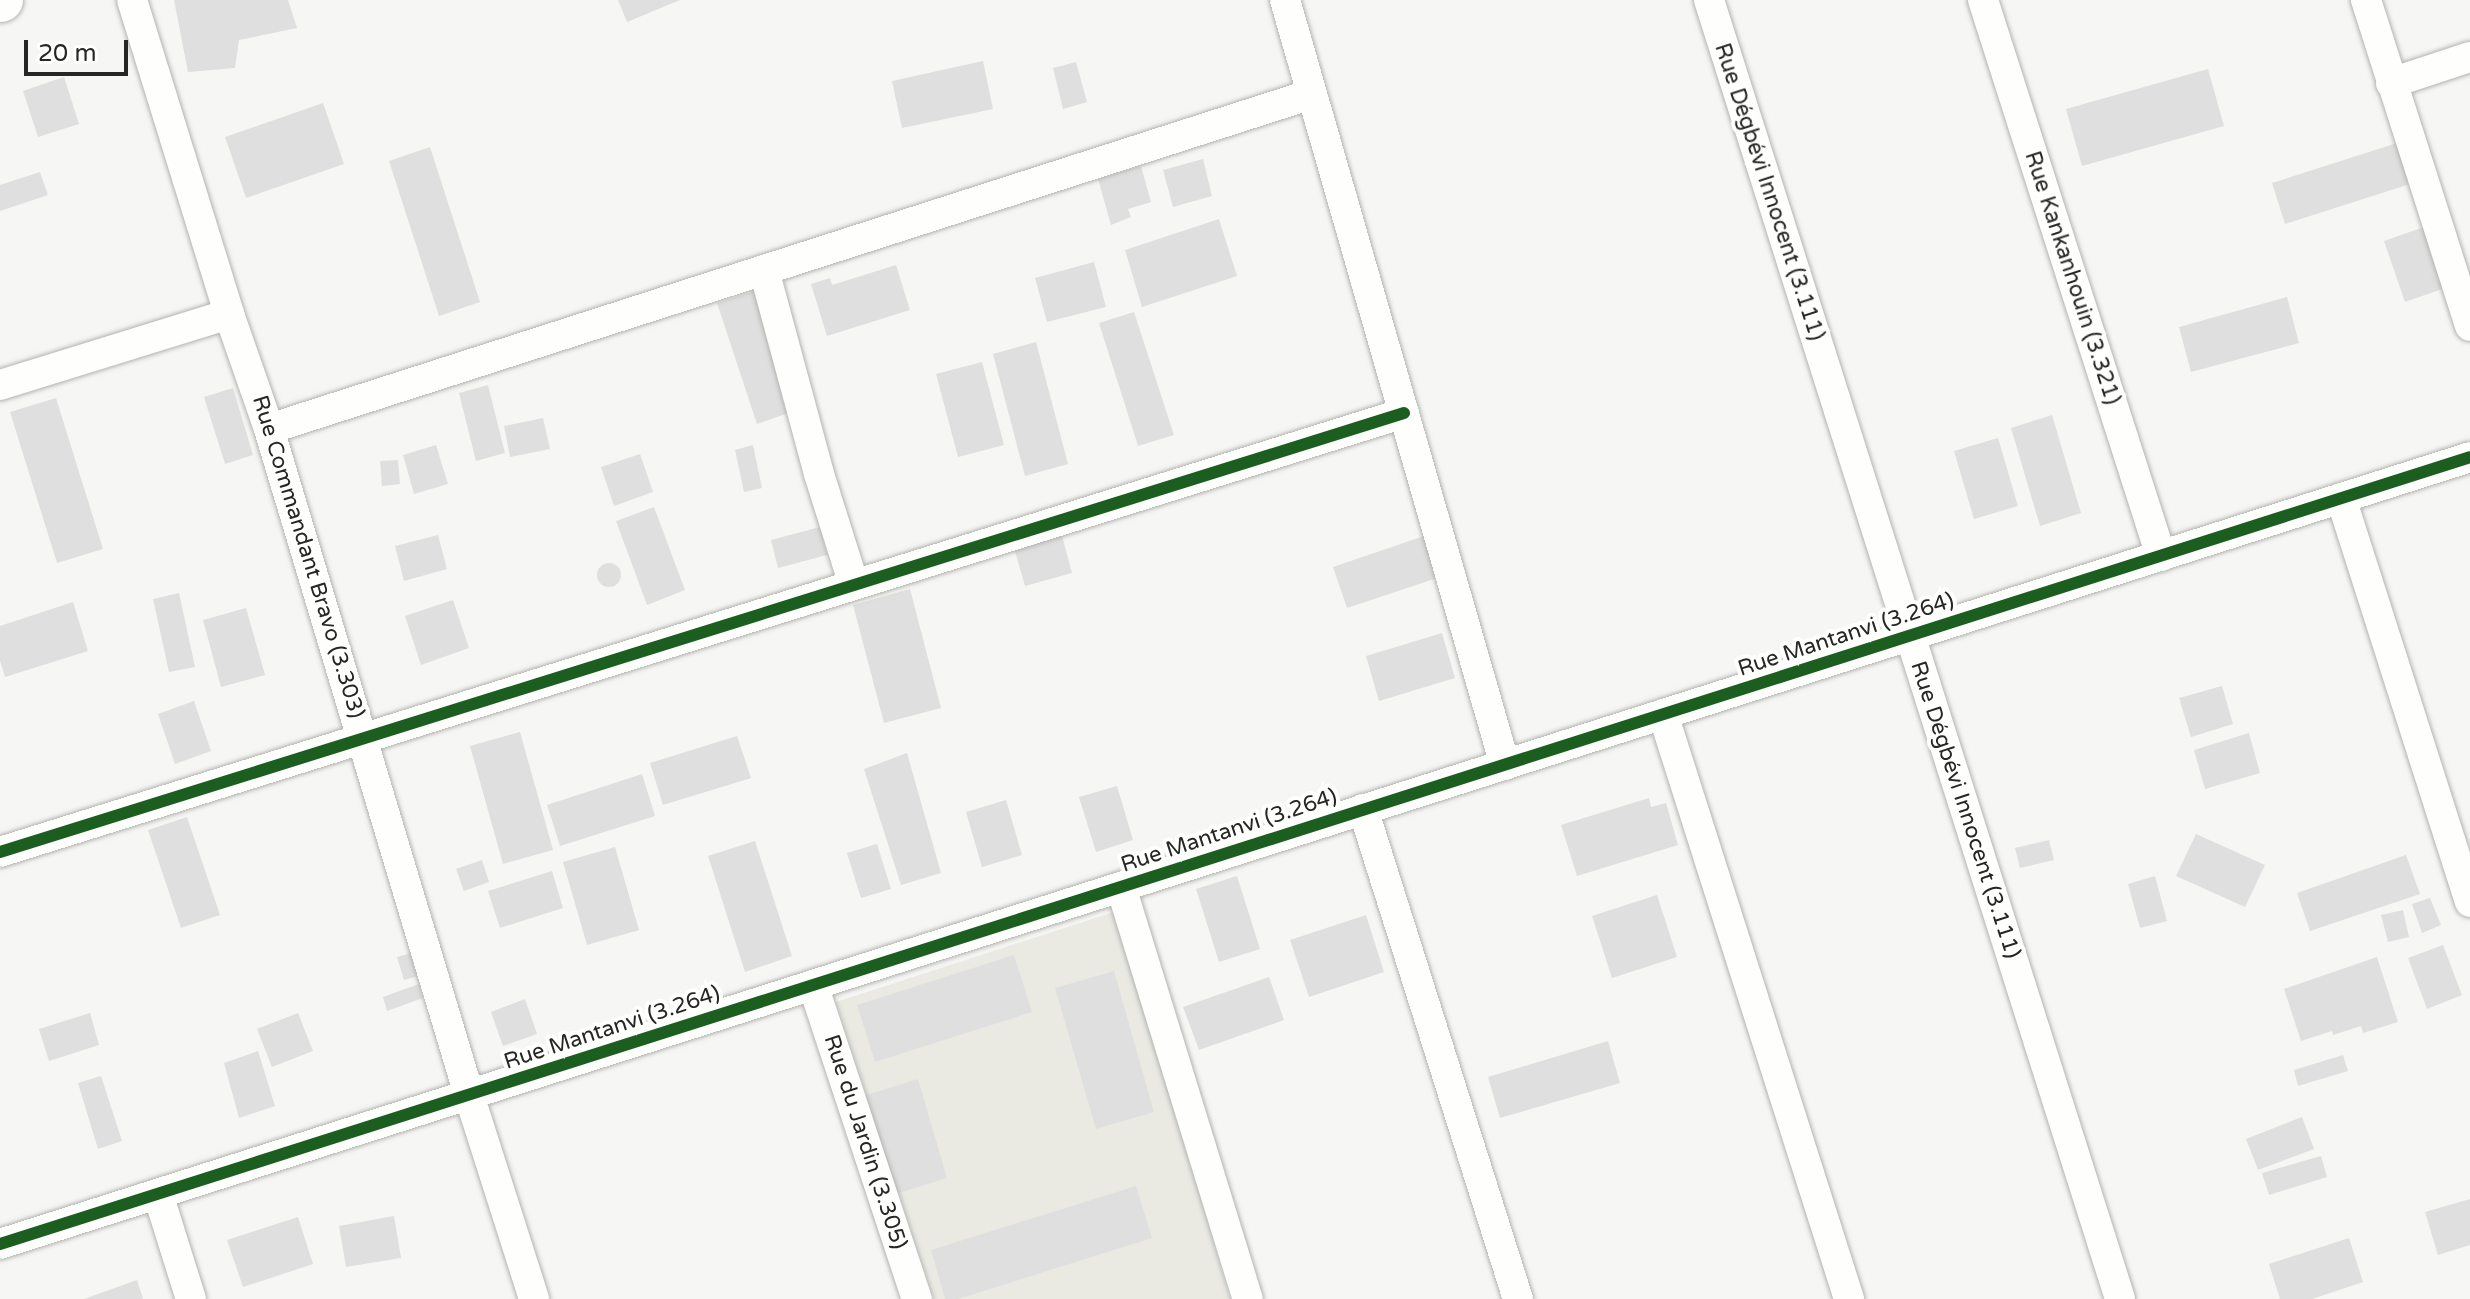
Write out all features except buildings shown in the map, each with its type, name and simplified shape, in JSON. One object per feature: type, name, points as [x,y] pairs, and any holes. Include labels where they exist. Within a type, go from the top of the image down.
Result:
[{"type":"street","name":"Rue Commandant Bravo (3.303)","points":[[132,0],[365,738],[469,1095],[534,1299]]},
{"type":"street","points":[[1285,0],[1505,765]]},
{"type":"street","name":"Rue Dégbévi Innocent (3.111)","points":[[1709,0],[2120,1299]]},
{"type":"street","name":"Rue Kankanhouin (3.321)","points":[[1983,0],[2161,556]]},
{"type":"street","points":[[2366,0],[2470,326]]},
{"type":"street","points":[[2391,83],[2470,57]]},
{"type":"street","points":[[269,429],[1312,94]]},
{"type":"street","points":[[764,270],[819,474],[854,585]]},
{"type":"street","points":[[0,385],[229,314]]},
{"type":"street","points":[[0,852],[1404,413]]},
{"type":"street","name":"Rue Mantanvi (3.264)","points":[[0,1244],[2470,457]]},
{"type":"street","points":[[2341,498],[2470,902]]},
{"type":"street","points":[[1663,714],[1849,1299]]},
{"type":"street","points":[[1363,809],[1518,1299]]},
{"type":"street","points":[[1121,887],[1248,1299]]},
{"type":"street","name":"Rue du Jardin (3.305)","points":[[813,985],[917,1299]]},
{"type":"street","points":[[158,1194],[191,1299]]},
{"type":"shaded area","points":[[1117,911],[1230,1299],[934,1299],[836,1002]]},
{"type":"cycle path","points":[[0,852],[1404,413]]},
{"type":"cycle path","points":[[0,1244],[2470,457]]}]
